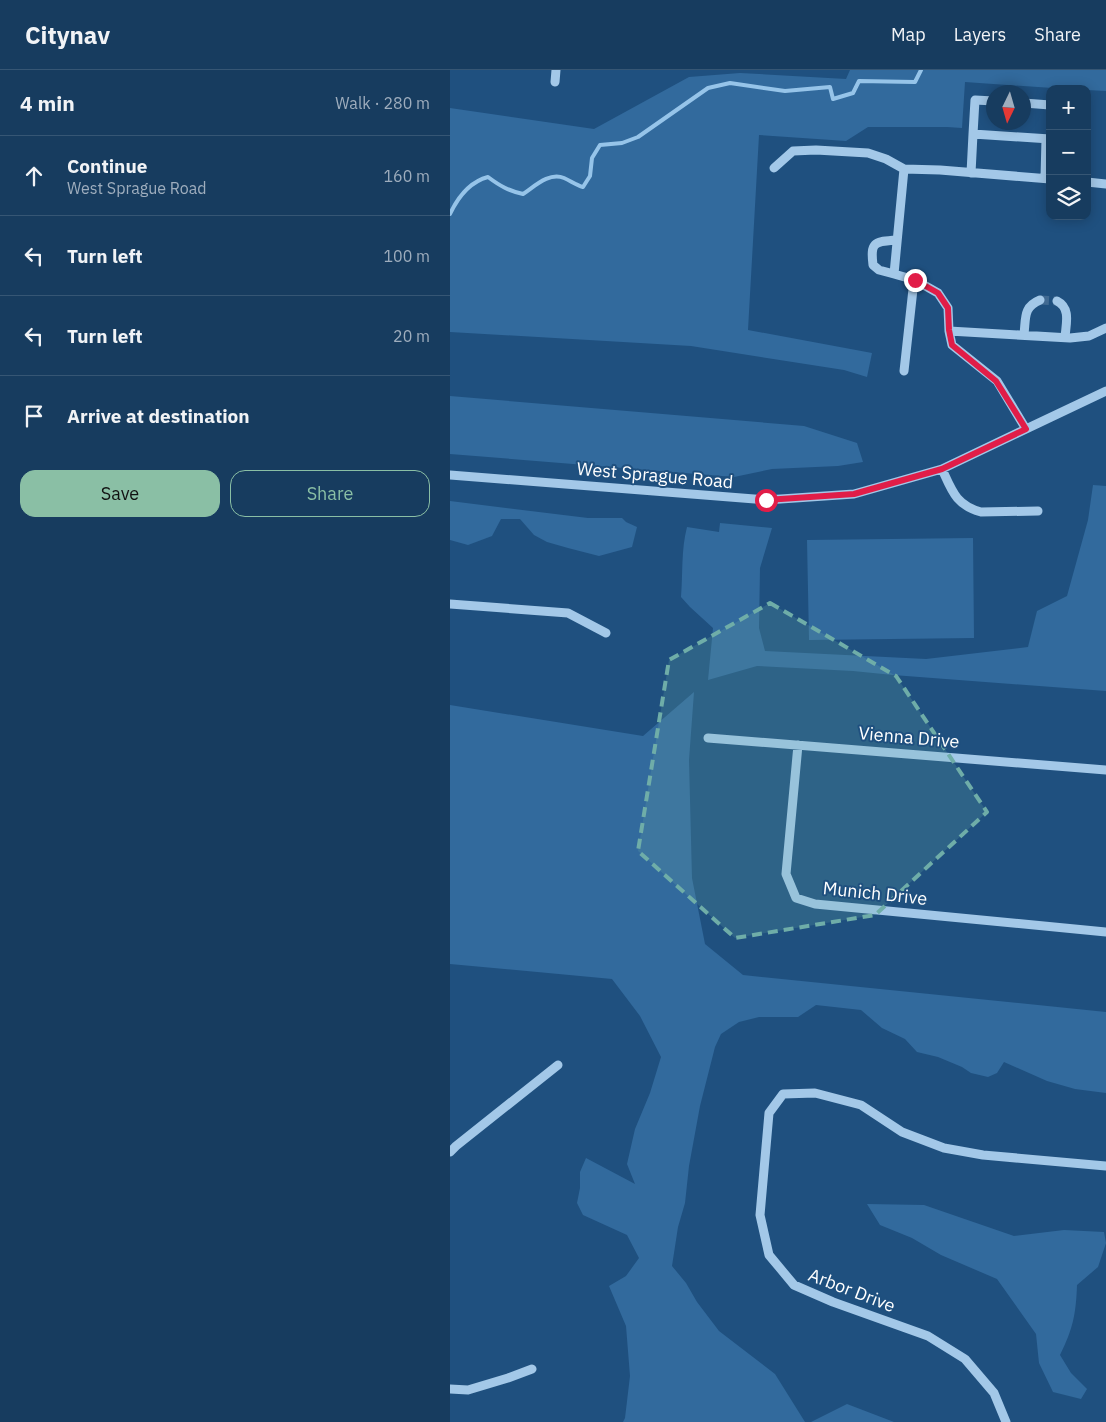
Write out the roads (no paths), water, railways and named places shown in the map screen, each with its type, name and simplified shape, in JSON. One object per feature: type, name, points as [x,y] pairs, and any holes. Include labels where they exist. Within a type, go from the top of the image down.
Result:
[{"type":"street","points":[[555,82],[556,70]]},
{"type":"street","points":[[971,173],[975,100],[986,101]]},
{"type":"street","points":[[1031,104],[1046,105]]},
{"type":"street","points":[[973,134],[1046,139]]},
{"type":"street","points":[[774,168],[793,151],[816,150],[868,153],[886,159],[904,169],[1046,179]]},
{"type":"street","points":[[894,274],[904,169]]},
{"type":"street","points":[[1091,182],[1106,184]]},
{"type":"street","points":[[896,240],[878,242],[873,246],[871,253],[873,265],[879,270],[914,280],[938,293],[948,308],[952,345],[996,381],[1026,429]]},
{"type":"street","points":[[904,371],[914,280]]},
{"type":"street","points":[[1024,334],[1026,312],[1032,303],[1040,300]]},
{"type":"street","points":[[1057,301],[1062,303],[1067,316],[1065,337]]},
{"type":"street","points":[[949,330],[1070,338],[1089,336],[1106,328]]},
{"type":"street","name":"West Sprague Road","points":[[450,475],[766,500],[854,494],[942,469],[1106,391]]},
{"type":"street","points":[[942,469],[952,492],[965,506],[972,510],[981,512],[1038,512]]},
{"type":"street","points":[[450,604],[568,613],[606,633]]},
{"type":"street","name":"Vienna Drive","points":[[708,738],[1106,770]]},
{"type":"street","name":"Munich Drive","points":[[798,745],[786,874],[796,898],[815,904],[1106,932]]},
{"type":"street","points":[[452,1146],[558,1065]]},
{"type":"street","name":"Arbor Drive","points":[[1006,1422],[994,1393],[966,1359],[928,1336],[833,1302],[794,1285],[769,1255],[760,1215],[769,1113],[783,1094],[815,1093],[861,1105],[902,1132],[944,1148],[983,1155],[1106,1166]]},
{"type":"street","points":[[450,1389],[468,1390],[532,1369]]},
{"type":"waterway","points":[[450,214],[470,186],[488,177],[505,188],[523,194],[542,181],[553,177],[564,178],[583,187],[590,176],[592,158],[600,145],[622,143],[638,137],[708,88],[730,83],[785,91],[830,87],[833,99],[853,93],[859,81],[915,82],[921,70]]},
{"type":"tunnel","points":[[1040,300],[1057,301]]}]
